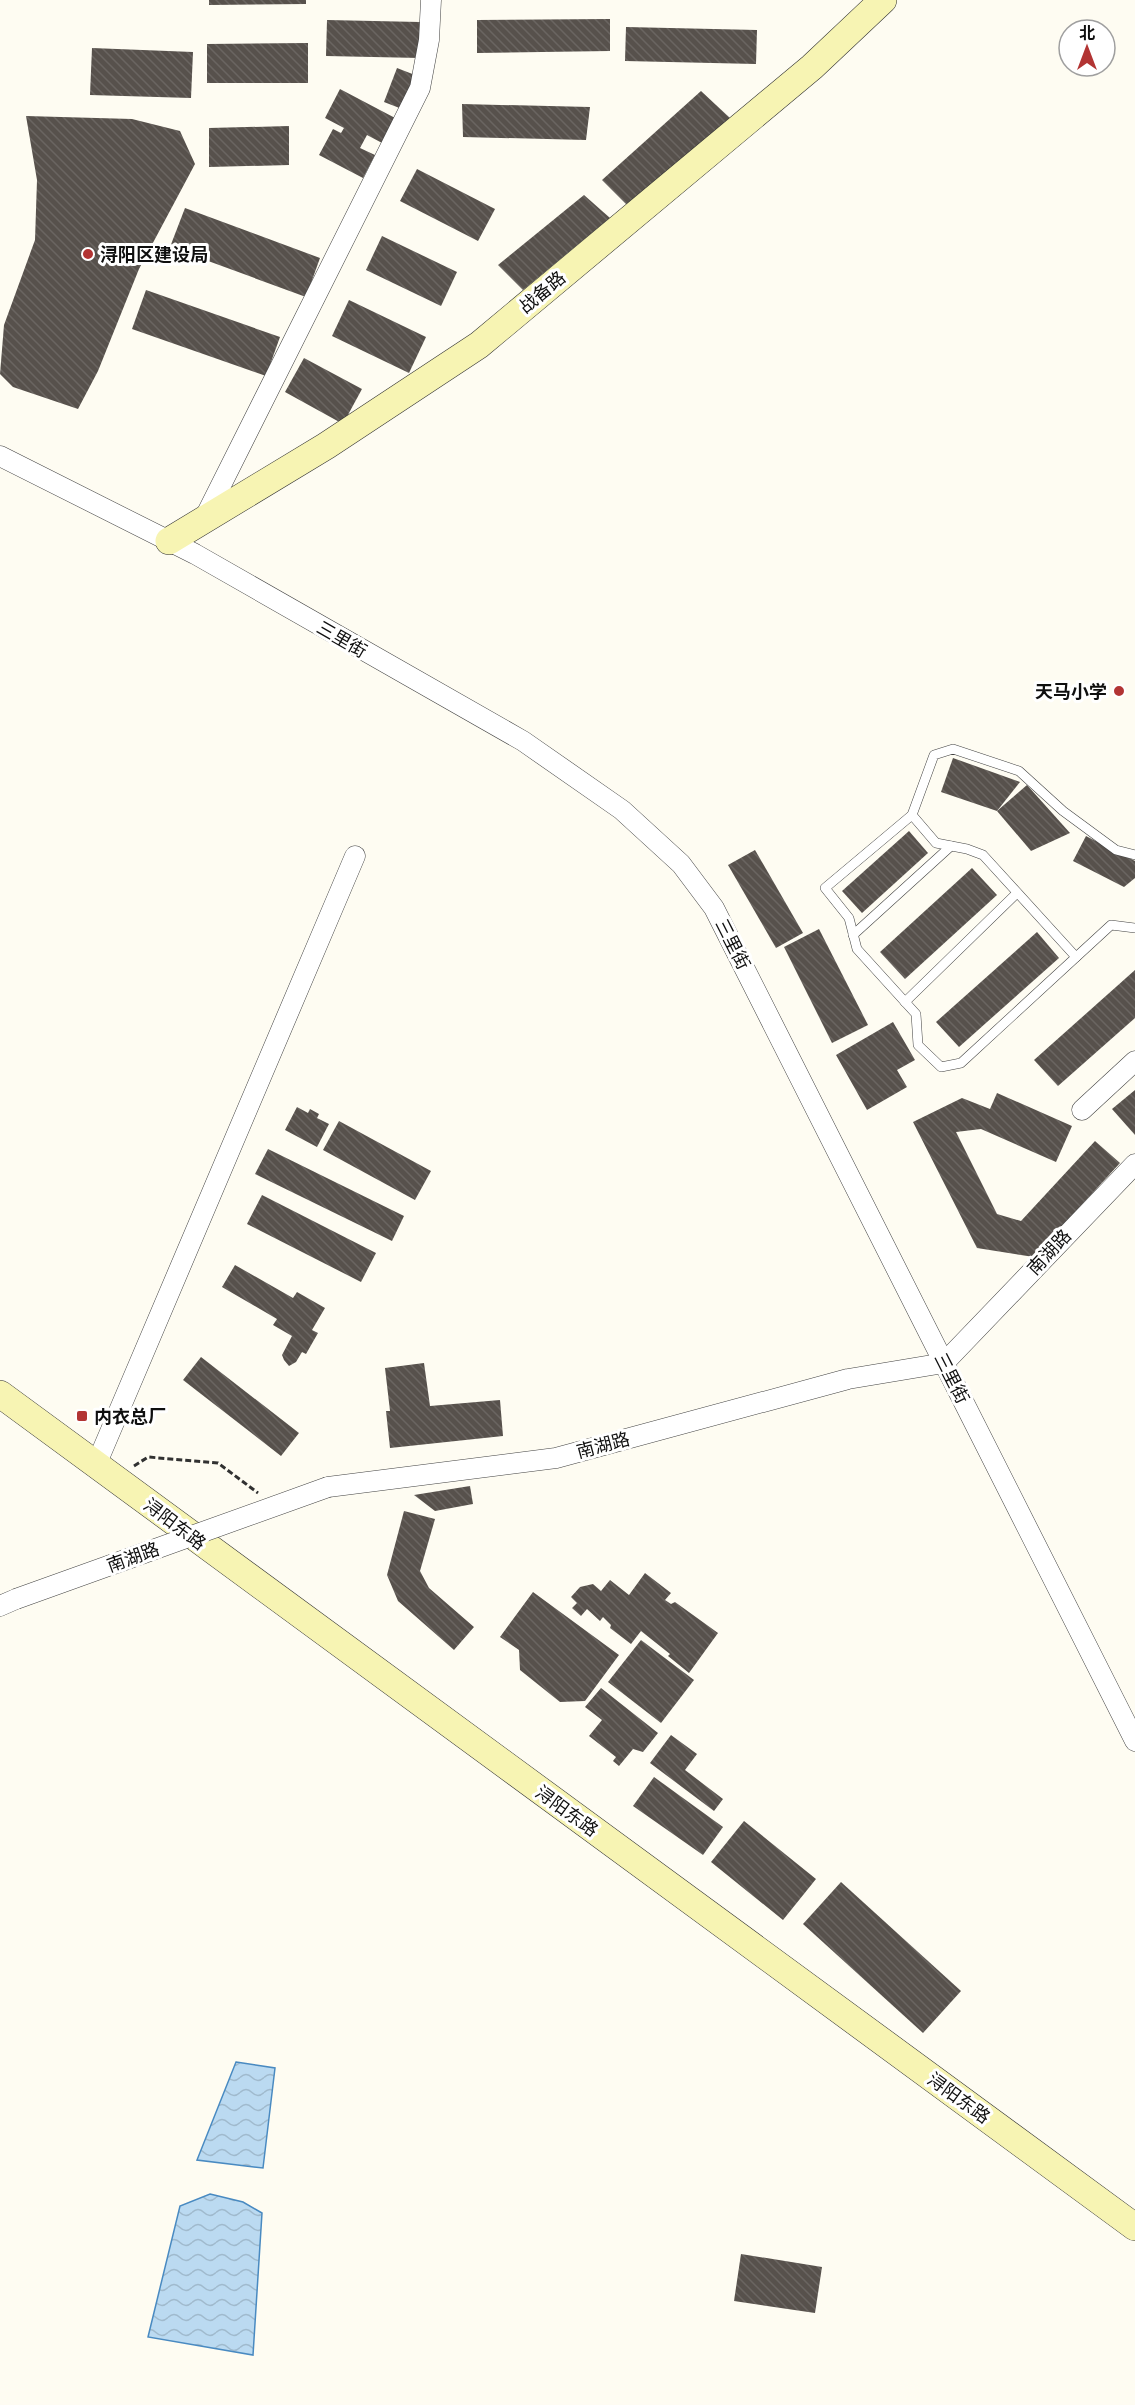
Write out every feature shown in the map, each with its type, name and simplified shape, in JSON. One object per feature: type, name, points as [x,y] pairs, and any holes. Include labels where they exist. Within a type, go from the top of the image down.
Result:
[{"type":"main road","name":"战备路","points":[[169,541],[344,434],[479,345],[812,66],[883,0]]},
{"type":"main road","name":"浔阳东路","points":[[0,1394],[1135,2227]]},
{"type":"street","points":[[203,521],[420,88],[429,40],[431,0]]},
{"type":"street","name":"三里街","points":[[0,456],[169,541],[523,741],[622,810],[681,864],[714,908],[1135,1741]]},
{"type":"street","points":[[105,1472],[355,856]]},
{"type":"street","points":[[1082,1110],[1135,1061]]},
{"type":"street","name":"南湖路","points":[[8,1603],[328,1487],[556,1458],[849,1379],[944,1363],[1135,1164]]},
{"type":"lane","points":[[1135,855],[1116,850],[1063,811],[1018,771],[953,749],[934,755],[912,815],[825,888],[849,918],[857,950],[916,1014],[918,1045],[941,1067],[961,1063],[1110,926],[1135,928]]},
{"type":"lane","points":[[912,815],[936,843],[982,855],[1076,957]]},
{"type":"lane","points":[[853,934],[951,846]]},
{"type":"lane","points":[[905,1002],[1017,893]]},
{"type":"path","points":[[105,1472],[148,1457],[218,1463],[274,1506]]},
{"type":"water","points":[[236,2062],[275,2068],[263,2168],[197,2160]]},
{"type":"water","points":[[210,2194],[243,2202],[262,2213],[253,2355],[148,2337],[180,2206]]},
{"type":"building","points":[[209,0],[306,0],[306,4],[209,5]]},
{"type":"building","points":[[610,19],[610,51],[477,53],[477,20]]},
{"type":"building","points":[[327,20],[420,22],[420,58],[326,56]]},
{"type":"building","points":[[626,27],[757,30],[756,64],[625,61]]},
{"type":"building","points":[[308,43],[308,83],[207,83],[207,44]]},
{"type":"building","points":[[92,48],[193,52],[191,98],[90,95]]},
{"type":"building","points":[[397,68],[415,75],[402,109],[384,102]]},
{"type":"building","points":[[340,89],[397,119],[384,144],[367,135],[360,148],[375,155],[363,178],[319,155],[333,129],[341,133],[344,128],[325,118]]},
{"type":"building","points":[[701,91],[730,118],[627,205],[602,180]]},
{"type":"building","points":[[462,104],[590,107],[586,140],[463,137]]},
{"type":"building","name":"浔阳区建设局","points":[[26,116],[132,119],[180,131],[195,164],[139,269],[98,371],[78,409],[13,387],[0,374],[4,325],[35,240],[37,180]]},
{"type":"building","points":[[289,126],[289,165],[209,167],[209,128]]},
{"type":"building","points":[[417,169],[495,209],[478,241],[400,201]]},
{"type":"building","points":[[584,195],[610,218],[523,290],[498,265]]},
{"type":"building","points":[[185,208],[320,258],[306,297],[170,247]]},
{"type":"building","points":[[382,236],[457,272],[441,306],[366,270]]},
{"type":"building","points":[[146,290],[280,337],[266,376],[132,329]]},
{"type":"building","points":[[349,300],[426,337],[409,373],[332,336]]},
{"type":"building","points":[[304,358],[362,389],[343,424],[285,392]]},
{"type":"building","points":[[953,758],[1020,782],[997,811],[941,792]]},
{"type":"building","points":[[1027,785],[1070,833],[1031,851],[997,811]]},
{"type":"building","points":[[909,831],[928,853],[862,913],[842,891]]},
{"type":"building","points":[[1086,836],[1135,861],[1135,878],[1124,887],[1073,861]]},
{"type":"building","points":[[755,850],[803,933],[776,948],[728,865]]},
{"type":"building","points":[[972,868],[997,895],[905,979],[880,952]]},
{"type":"building","points":[[819,929],[868,1025],[832,1043],[784,947]]},
{"type":"building","points":[[1037,932],[1059,958],[959,1047],[936,1022]]},
{"type":"building","points":[[1135,970],[1135,1018],[1058,1086],[1034,1060]]},
{"type":"building","points":[[893,1022],[915,1060],[897,1070],[907,1087],[867,1110],[836,1055]]},
{"type":"building","points":[[1135,1090],[1135,1135],[1112,1109]]},
{"type":"building","points":[[997,1093],[1072,1126],[1056,1162],[981,1129],[956,1132],[997,1214],[1021,1221],[1095,1141],[1120,1163],[1034,1257],[977,1248],[913,1122],[962,1098],[990,1109]]},
{"type":"building","points":[[297,1107],[308,1113],[310,1109],[319,1114],[317,1118],[329,1124],[317,1147],[285,1130]]},
{"type":"building","points":[[339,1121],[431,1171],[415,1200],[323,1150]]},
{"type":"building","points":[[268,1149],[404,1216],[392,1241],[255,1174]]},
{"type":"building","points":[[262,1195],[376,1253],[361,1282],[247,1224]]},
{"type":"building","points":[[235,1265],[293,1298],[297,1292],[325,1308],[312,1330],[318,1333],[306,1354],[302,1352],[296,1362],[289,1366],[284,1360],[282,1355],[292,1336],[273,1325],[277,1319],[222,1287]]},
{"type":"building","points":[[201,1357],[299,1433],[281,1456],[183,1380]]},
{"type":"building","points":[[424,1363],[430,1406],[500,1400],[503,1436],[390,1448],[386,1411],[390,1411],[385,1368]]},
{"type":"building","points":[[470,1486],[473,1504],[435,1511],[414,1495]]},
{"type":"building","points":[[404,1511],[435,1519],[420,1571],[429,1588],[474,1627],[454,1650],[398,1601],[387,1575]]},
{"type":"building","points":[[645,1573],[671,1593],[665,1600],[671,1604],[675,1602],[718,1633],[689,1673],[641,1631],[631,1644],[610,1628],[611,1625],[603,1617],[600,1621],[587,1609],[581,1616],[572,1608],[577,1603],[571,1597],[580,1587],[593,1584],[601,1591],[610,1580],[629,1595]]},
{"type":"building","points":[[533,1592],[619,1655],[585,1701],[560,1702],[520,1670],[519,1650],[500,1637]]},
{"type":"building","points":[[641,1640],[694,1680],[661,1723],[608,1682]]},
{"type":"building","points":[[601,1688],[658,1733],[643,1752],[633,1749],[619,1766],[613,1761],[616,1757],[589,1736],[602,1720],[585,1707]]},
{"type":"building","points":[[671,1735],[697,1754],[685,1770],[723,1799],[714,1811],[650,1763]]},
{"type":"building","points":[[654,1777],[723,1827],[703,1855],[633,1806]]},
{"type":"building","points":[[744,1821],[816,1879],[783,1920],[711,1862]]},
{"type":"building","points":[[841,1882],[961,1991],[923,2033],[803,1924]]},
{"type":"building","points":[[741,2254],[822,2267],[815,2313],[734,2301]]},
{"type":"place","name":"浔阳区建设局","points":[[88,254]]},
{"type":"place","name":"天马小学","points":[[1119,691]]},
{"type":"place","name":"内衣总厂","points":[[82,1416]]}]
